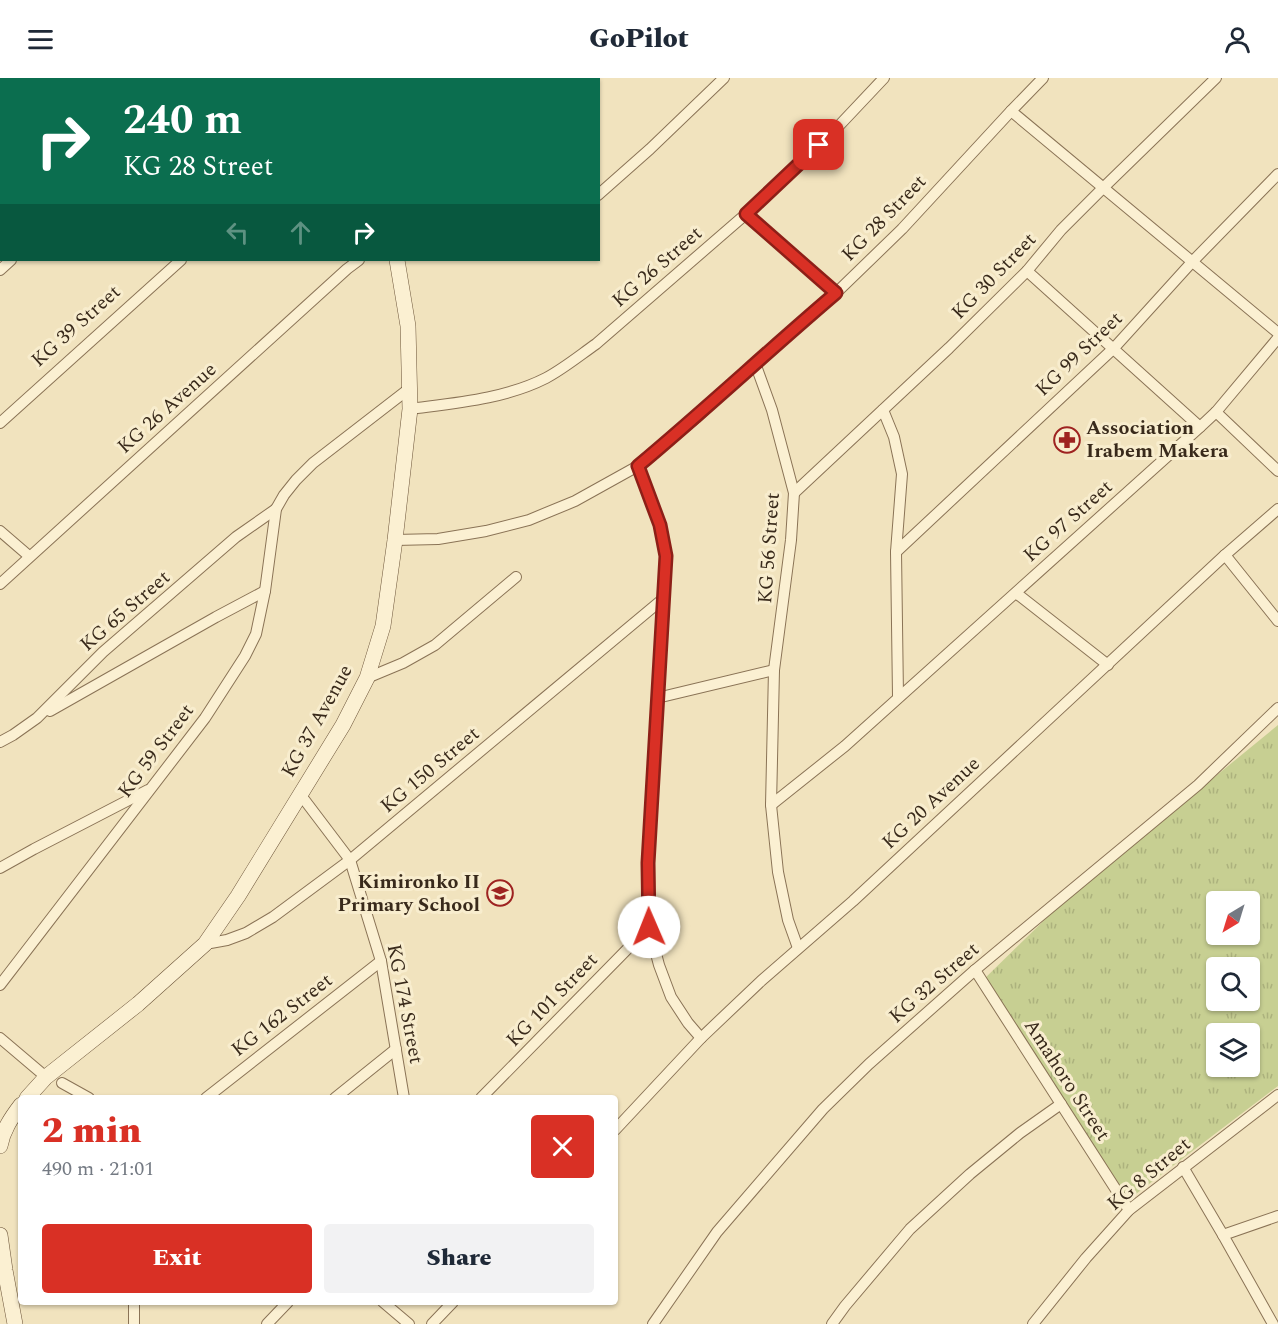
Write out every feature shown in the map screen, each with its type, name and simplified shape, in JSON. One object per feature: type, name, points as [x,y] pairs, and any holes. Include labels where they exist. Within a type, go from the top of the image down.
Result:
[{"type":"street","points":[[600,193],[724,78]]},
{"type":"street","name":"KG 26 Street","points":[[410,409],[474,400],[534,383],[547,377],[596,344],[746,214],[834,131],[884,78]]},
{"type":"street","name":"KG 28 Street","points":[[395,540],[438,539],[486,531],[529,520],[575,501],[638,466],[696,418],[836,293],[902,229],[1043,78]]},
{"type":"street","name":"KG 30 Street","points":[[794,493],[1027,272],[1061,230],[1216,78]]},
{"type":"street","points":[[1011,111],[1278,333]]},
{"type":"street","name":"KG 99 Street","points":[[896,552],[1114,348],[1192,262],[1278,174]]},
{"type":"street","points":[[746,214],[836,293]]},
{"type":"street","name":"KG 39 Street","points":[[0,423],[180,261]]},
{"type":"street","name":"KG 26 Avenue","points":[[0,584],[338,276],[359,261]]},
{"type":"street","name":"KG 37 Avenue","points":[[30,1095],[46,1077],[138,1004],[205,944],[238,896],[343,725],[367,678],[383,626],[410,409],[408,326],[397,261]]},
{"type":"street","points":[[1027,272],[1200,427]]},
{"type":"street","name":"KG 97 Street","points":[[771,805],[845,746],[1200,427],[1216,412],[1278,338]]},
{"type":"street","name":"KG 56 Street","points":[[755,363],[772,410],[794,493],[791,540],[774,670],[771,805],[780,881],[788,920],[798,948]]},
{"type":"street","points":[[276,509],[296,480],[313,463],[410,388]]},
{"type":"street","points":[[884,410],[894,437],[902,474],[896,552],[898,696]]},
{"type":"street","points":[[1216,412],[1278,471]]},
{"type":"street","points":[[638,466],[660,525],[666,556],[648,863],[649,927],[659,965],[671,997],[701,1038]]},
{"type":"street","name":"KG 59 Street","points":[[0,985],[205,718],[245,656],[256,634],[265,591],[276,509]]},
{"type":"street","name":"KG 65 Street","points":[[0,742],[37,718],[103,652],[236,537],[276,509]]},
{"type":"street","name":"KG 20 Avenue","points":[[618,1127],[701,1038],[761,981],[853,901],[1225,555],[1278,509]]},
{"type":"street","points":[[0,531],[29,556]]},
{"type":"street","points":[[1225,555],[1278,621]]},
{"type":"street","points":[[367,678],[403,663],[435,645],[516,578]]},
{"type":"street","points":[[37,718],[265,591]]},
{"type":"street","points":[[1016,593],[1108,665]]},
{"type":"street","name":"KG 150 Street","points":[[205,944],[227,940],[255,928],[350,860],[664,598]]},
{"type":"street","points":[[657,698],[774,670]]},
{"type":"street","name":"KG 32 Street","points":[[653,1324],[717,1232],[823,1109],[869,1064],[975,970],[1198,785],[1278,708]]},
{"type":"street","points":[[0,868],[151,788]]},
{"type":"street","name":"KG 174 Street","points":[[300,794],[350,860],[381,961],[404,1095]]},
{"type":"street","name":"KG 101 Street","points":[[484,1095],[649,927]]},
{"type":"street","name":"KG 162 Street","points":[[210,1095],[381,961]]},
{"type":"street","name":"Amahoro Street","points":[[975,970],[1129,1210]]},
{"type":"street","points":[[0,1038],[46,1077]]},
{"type":"street","points":[[339,1095],[396,1049]]},
{"type":"street","points":[[62,1083],[84,1095]]},
{"type":"street","name":"KG 8 Street","points":[[1033,1324],[1086,1258],[1129,1210],[1278,1095]]},
{"type":"street","points":[[832,1324],[910,1230],[970,1174],[1020,1133],[1061,1104]]},
{"type":"street","points":[[0,1146],[10,1119],[18,1109]]},
{"type":"street","points":[[1183,1167],[1273,1324]]},
{"type":"street","points":[[1223,1235],[1278,1216]]},
{"type":"street","points":[[0,1235],[2,1271],[15,1324]]},
{"type":"street","points":[[134,1305],[134,1324]]},
{"type":"street","points":[[267,1324],[285,1305]]},
{"type":"street","points":[[387,1305],[409,1324]]},
{"type":"street","points":[[432,1324],[450,1305]]},
{"type":"green space","points":[[1278,725],[1278,1086],[1128,1200],[980,983],[1067,898]]},
{"type":"place","name":"Association Irabem Makera","points":[[1067,440]]},
{"type":"place","name":"Kimironko II Primary School","points":[[500,893]]},
{"type":"route","points":[[649,927],[648,863],[666,556],[660,525],[638,466],[696,418],[836,293],[746,214],[819,145]]}]
